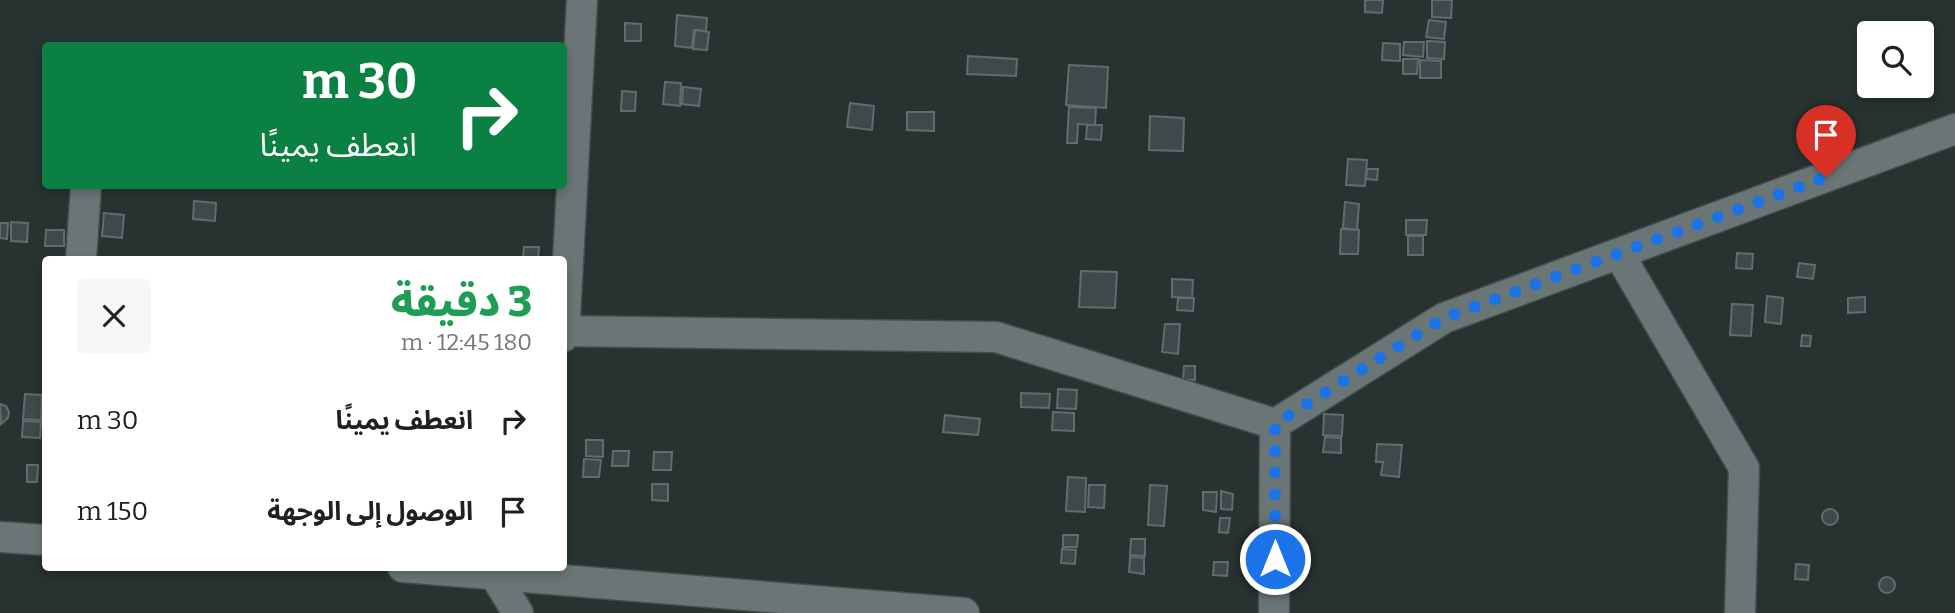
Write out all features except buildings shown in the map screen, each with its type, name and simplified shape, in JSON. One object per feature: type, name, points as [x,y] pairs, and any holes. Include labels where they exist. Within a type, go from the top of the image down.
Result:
[{"type":"street","points":[[567,276],[582,0]]},
{"type":"street","points":[[567,331],[996,337],[1275,424],[1444,318],[1955,129]]},
{"type":"street","points":[[81,256],[86,189]]},
{"type":"street","points":[[1619,254],[1744,468],[1740,613]]},
{"type":"street","points":[[1275,424],[1275,613]]},
{"type":"street","points":[[0,537],[42,540]]},
{"type":"street","points":[[455,571],[494,574],[550,573],[964,613]]},
{"type":"street","points":[[494,574],[518,613]]},
{"type":"route","points":[[1275,559],[1275,424],[1444,318],[1826,177]]}]
